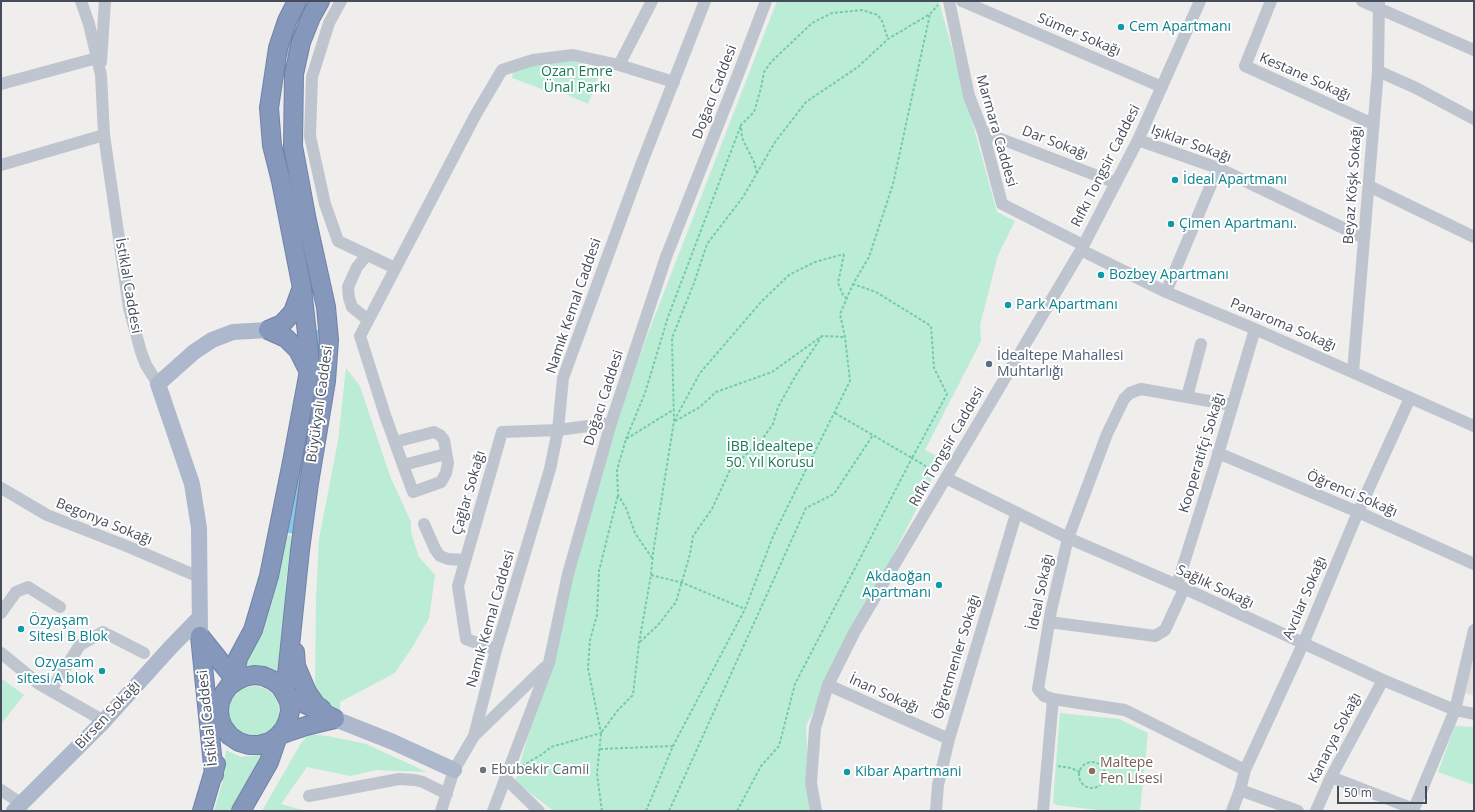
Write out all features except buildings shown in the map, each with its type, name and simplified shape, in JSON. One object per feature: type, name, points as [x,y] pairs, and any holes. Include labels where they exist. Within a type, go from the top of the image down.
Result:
[{"type":"highway","name":"Büyükyalı Caddesi","points":[[236,681],[238,658],[253,630],[269,576],[305,399],[309,371],[308,338],[302,288],[281,182],[272,145],[269,108],[278,48],[296,1]]},
{"type":"highway","name":"Büyükyalı Caddesi","points":[[241,811],[269,762],[278,736],[284,729],[288,720],[290,711],[285,694],[300,550],[308,483],[326,381],[329,340],[326,307],[307,221],[293,146],[294,74],[301,42],[310,17],[320,1]]},
{"type":"highway","points":[[268,330],[282,324],[293,312],[302,288]]},
{"type":"highway","name":"Büyükyalı Caddesi","points":[[268,330],[286,338],[298,350],[309,371]]},
{"type":"highway","points":[[293,619],[296,666],[307,692],[316,705],[335,720]]},
{"type":"highway","name":"İstiklal Caddesi","points":[[200,636],[236,681]]},
{"type":"highway","name":"İstiklal Caddesi","points":[[200,636],[214,775]]},
{"type":"highway","points":[[254,675],[263,676],[276,683],[285,694],[335,720],[306,726],[278,736],[270,742],[259,745],[249,745],[238,742],[230,736],[223,727],[220,715],[220,702],[229,686],[236,681],[244,677],[254,675]]},
{"type":"highway","name":"İstiklal Caddesi","points":[[214,775],[223,727]]},
{"type":"highway","points":[[202,811],[214,775]]},
{"type":"main road","points":[[158,384],[190,356],[212,340],[233,332],[268,330]]},
{"type":"main road","name":"İstiklal Caddesi","points":[[158,384],[192,484],[199,528],[200,636]]},
{"type":"main road","name":"Birsen Sokağı","points":[[18,807],[104,721],[200,617]]},
{"type":"main road","points":[[335,720],[393,742],[454,770]]},
{"type":"street","name":"İstiklal Caddesi","points":[[81,1],[89,24],[101,75],[104,135],[129,308],[141,352],[146,365],[158,384]]},
{"type":"street","points":[[101,75],[105,1]]},
{"type":"street","points":[[341,1],[329,23],[312,77],[310,136],[325,204],[338,241],[395,268]]},
{"type":"street","points":[[619,65],[652,1]]},
{"type":"street","name":"Namık Kemal Caddesi","points":[[441,811],[454,770],[474,736],[496,650],[550,468],[558,430],[563,378],[641,165],[705,1]]},
{"type":"street","name":"Doğacı Caddesi","points":[[493,811],[549,663],[568,574],[611,423],[666,257],[766,1]]},
{"type":"street","name":"Marmara Caddesi","points":[[948,1],[969,96],[983,132],[1002,204],[1082,248]]},
{"type":"street","name":"Sümer Sokağı","points":[[962,1],[1162,87]]},
{"type":"street","name":"Rıfkı Tongsir Caddesi","points":[[816,811],[811,783],[815,728],[828,685],[855,631],[1082,248],[1138,140],[1200,1]]},
{"type":"street","name":"Kestane Sokağı","points":[[1271,1],[1245,66],[1373,124]]},
{"type":"street","points":[[1362,1],[1379,5],[1474,50]]},
{"type":"street","name":"Beyaz Köşk Sokağı","points":[[1353,372],[1378,71],[1379,5]]},
{"type":"street","points":[[395,442],[434,432],[438,433],[442,437],[446,454],[447,468],[441,482],[413,492],[395,442],[360,336],[476,114],[502,70],[533,60],[573,55],[619,65],[674,82]]},
{"type":"street","points":[[1,84],[97,58]]},
{"type":"street","points":[[1378,71],[1416,88],[1474,119]]},
{"type":"street","name":"Dar Sokağı","points":[[983,132],[1116,183]]},
{"type":"street","points":[[1,165],[104,135]]},
{"type":"street","name":"Işıklar Sokağı","points":[[1138,140],[1218,168],[1364,238]]},
{"type":"street","points":[[1166,292],[1218,168]]},
{"type":"street","points":[[1369,186],[1474,237]]},
{"type":"street","name":"Panaroma Sokağı","points":[[1082,248],[1166,292],[1255,328],[1474,426]]},
{"type":"street","points":[[367,255],[357,267],[348,287],[352,307],[368,320]]},
{"type":"street","name":"Kooperatifçi Sokağı","points":[[1049,622],[1150,636],[1155,636],[1165,630],[1180,587],[1255,328]]},
{"type":"street","points":[[1187,397],[1201,344]]},
{"type":"street","name":"İdeal Sokağı","points":[[1232,405],[1140,390],[1130,393],[1124,399],[1107,434],[1068,538],[1049,622],[1038,689],[1044,696],[1053,699],[1125,710],[1245,770]]},
{"type":"street","name":"Avcılar Sokağı","points":[[1232,811],[1240,790],[1245,770],[1303,644],[1358,512],[1410,398]]},
{"type":"street","name":"Çağlar Sokağı","points":[[496,650],[466,639],[458,586],[502,432],[558,430],[611,423]]},
{"type":"street","name":"Öğrenci Sokağı","points":[[1218,453],[1358,512],[1474,564]]},
{"type":"street","points":[[403,465],[446,454]]},
{"type":"street","name":"Sağlık Sokağı","points":[[946,478],[1016,514],[1383,680],[1455,710],[1474,714]]},
{"type":"street","name":"Begonya Sokağı","points":[[3,493],[46,515],[129,547],[199,577]]},
{"type":"street","name":"Öğretmenler Sokağı","points":[[936,811],[938,785],[949,739],[1016,514]]},
{"type":"street","points":[[424,524],[435,549],[440,556],[448,559],[465,560]]},
{"type":"street","points":[[1,613],[16,592],[28,587],[60,607]]},
{"type":"street","points":[[1331,777],[1414,810],[1455,710],[1474,630]]},
{"type":"street","points":[[51,690],[80,645],[104,632],[144,653]]},
{"type":"street","points":[[1,653],[39,684],[104,721]]},
{"type":"street","points":[[474,736],[549,663]]},
{"type":"street","name":"Kanarya Sokağı","points":[[1316,811],[1331,777],[1383,680]]},
{"type":"street","name":"İnan Sokağı","points":[[828,685],[949,739]]},
{"type":"street","points":[[1043,811],[1053,699]]},
{"type":"street","points":[[505,778],[539,811]]},
{"type":"street","points":[[309,796],[399,779],[415,780],[447,794]]},
{"type":"street","points":[[1,790],[18,807]]},
{"type":"street","points":[[1240,790],[1298,811]]},
{"type":"path","points":[[505,778],[541,755],[551,746],[601,733],[618,710],[633,695],[651,575],[652,558],[674,421],[672,338],[694,283],[707,244],[743,197],[775,142],[806,102],[858,67],[888,39],[930,14],[942,1]]},
{"type":"path","points":[[602,811],[597,774],[601,733],[588,668],[590,640],[597,615],[599,571],[618,496],[617,470],[626,439],[645,393],[668,317],[741,125],[754,112],[764,72],[771,62],[812,23],[832,13],[862,10],[878,15],[882,21],[888,39]]},
{"type":"path","points":[[646,811],[673,746],[745,609],[774,534],[850,381],[845,337],[840,314],[853,284],[869,257],[893,184],[930,14]]},
{"type":"path","points":[[741,125],[742,138],[754,162],[757,173]]},
{"type":"path","points":[[674,421],[700,373],[761,302],[789,275],[815,262],[844,254],[838,282],[842,295],[847,299]]},
{"type":"path","points":[[737,811],[761,766],[779,746],[795,684],[912,458],[947,394],[934,368],[931,326],[876,292],[853,284]]},
{"type":"path","points":[[674,421],[700,407],[716,392],[772,372],[822,336],[845,337]]},
{"type":"path","points":[[640,643],[658,625],[676,602],[683,583],[693,536],[712,509],[730,470],[763,438],[773,424],[778,407],[796,375],[822,336]]},
{"type":"path","points":[[626,439],[673,410]]},
{"type":"path","points":[[835,413],[946,478]]},
{"type":"path","points":[[668,811],[806,508],[834,494],[873,435]]},
{"type":"path","points":[[618,496],[626,508],[635,533],[652,558]]},
{"type":"path","points":[[651,575],[683,583],[745,609]]},
{"type":"path","points":[[600,749],[673,746]]},
{"type":"path","points":[[1095,762],[1102,766],[1105,778],[1103,782],[1096,787],[1088,787],[1081,781],[1080,772],[1087,763],[1095,762]]},
{"type":"path","points":[[1047,764],[1065,766],[1080,772]]},
{"type":"shaded area","points":[[1474,658],[1474,695],[1465,693]]},
{"type":"green space","name":"İBB İdealtepe 50. Yıl Korusu","points":[[777,1],[939,1],[997,212],[1015,221],[998,255],[980,325],[981,341],[925,450],[942,459],[806,726],[810,811],[554,811],[515,782],[610,441],[647,336]]},
{"type":"green space","name":"Ozan Emre Ünal Parkı","points":[[568,59],[601,70],[588,104],[557,90],[549,89],[547,91],[512,78],[513,72],[526,64]]},
{"type":"green space","points":[[346,368],[360,386],[390,476],[411,522],[411,532],[419,557],[435,575],[429,618],[395,673],[340,702],[340,712],[322,704],[315,693],[316,598],[319,539],[338,441]]},
{"type":"green space","points":[[287,535],[292,536],[286,581],[282,683],[238,670],[254,643],[267,616]]},
{"type":"green space","points":[[1,678],[24,695],[1,724]]},
{"type":"green space","points":[[254,686],[264,688],[272,693],[277,701],[279,711],[277,721],[272,729],[264,734],[254,736],[244,734],[236,729],[231,721],[229,711],[231,701],[236,693],[244,688]]},
{"type":"green space","name":"Maltepe Fen Lisesi","points":[[1060,713],[1119,719],[1148,733],[1140,811],[1106,811],[1056,805],[1053,802]]},
{"type":"green space","points":[[1455,726],[1474,727],[1474,785],[1438,772]]},
{"type":"green space","points":[[309,734],[328,736],[366,744],[427,772],[377,770],[350,776],[307,767],[281,804],[306,811],[262,811],[301,743]]},
{"type":"green space","points":[[226,750],[241,757],[266,754],[235,811],[214,811],[222,784]]},
{"type":"waterway","points":[[286,50],[303,5]]},
{"type":"waterway","points":[[291,527],[320,361],[315,336]]},
{"type":"place","name":"Cem Apartmanı","points":[[1121,27]]},
{"type":"place","name":"İdeal Apartmanı","points":[[1175,180]]},
{"type":"place","name":"Çimen Apartmanı.","points":[[1171,224]]},
{"type":"place","name":"Bozbey Apartmanı","points":[[1101,275]]},
{"type":"place","name":"Park Apartmanı","points":[[1008,305]]},
{"type":"place","name":"İdealtepe Mahallesi Muhtarlığı","points":[[989,364]]},
{"type":"place","name":"Akdaoğan Apartmanı","points":[[939,585]]},
{"type":"place","name":"Özyaşam Sitesi B Blok","points":[[21,629]]},
{"type":"place","name":"Ozyasam sitesi A blok","points":[[102,671]]},
{"type":"place","name":"Ebubekir Camii","points":[[483,770]]},
{"type":"place","name":"Maltepe Fen Lisesi","points":[[1092,771]]},
{"type":"place","name":"Kibar Apartmani","points":[[847,772]]}]
